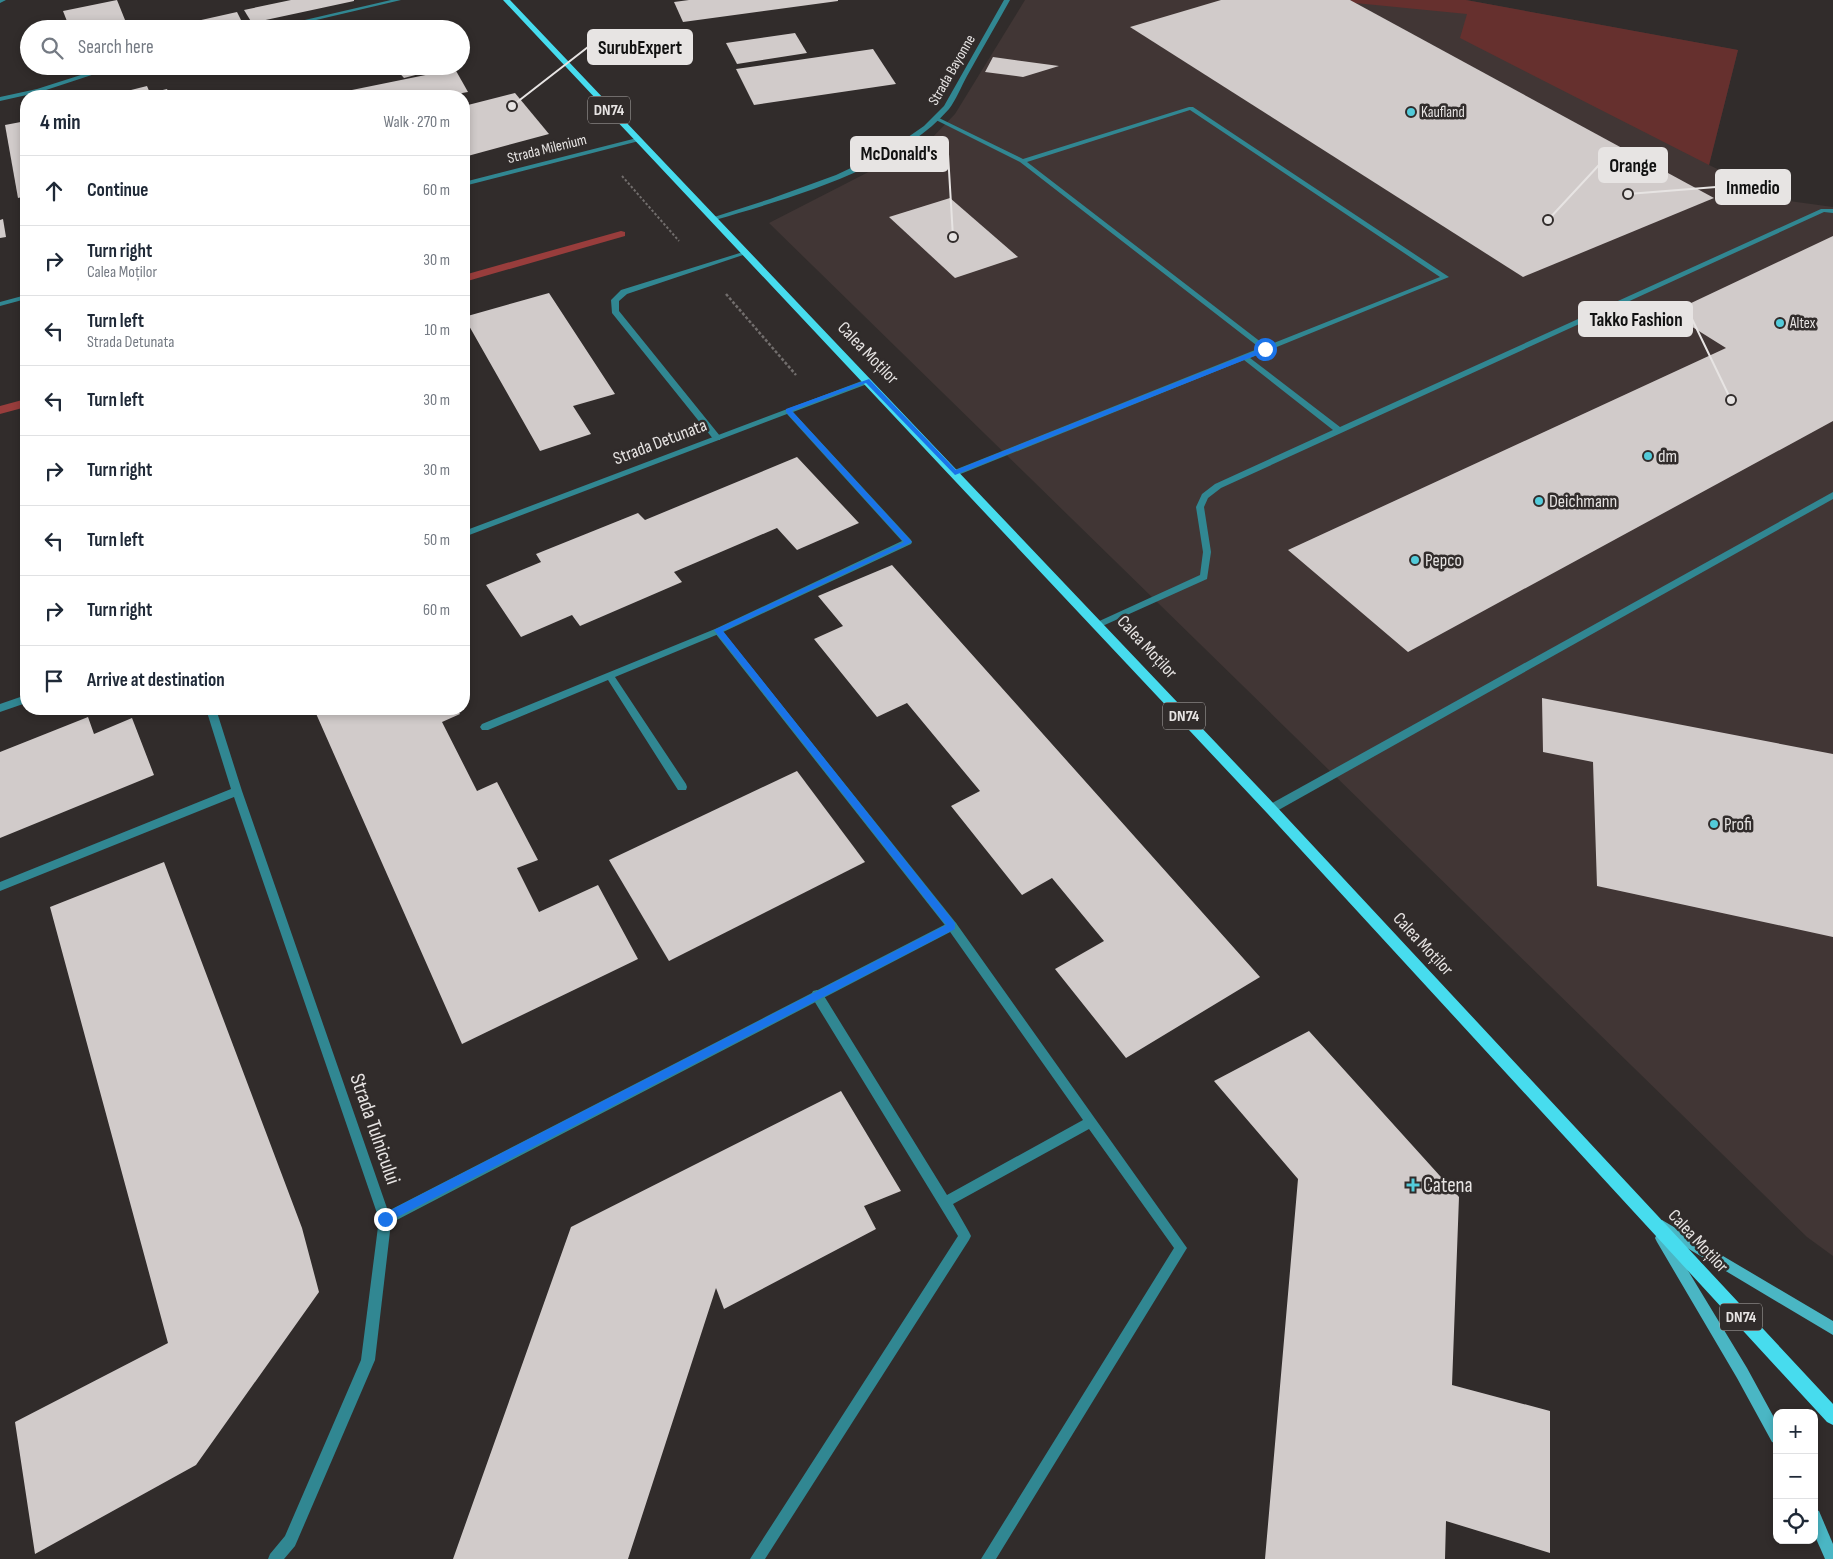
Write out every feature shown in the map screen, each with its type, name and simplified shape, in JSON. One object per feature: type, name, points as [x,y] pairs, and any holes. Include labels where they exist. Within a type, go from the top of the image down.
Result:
[{"type":"main road","name":"Calea Moților","points":[[506,0],[1272,809],[1833,1416]]},
{"type":"main road","points":[[1649,1218],[1833,1328]]},
{"type":"main road","points":[[1649,1218],[1742,1373],[1773,1429]]},
{"type":"main road","points":[[1818,1526],[1832,1559]]},
{"type":"street","points":[[308,20],[398,0]]},
{"type":"street","name":"Strada Bayonne","points":[[713,219],[796,192],[898,148],[937,119],[956,92],[1006,0]]},
{"type":"street","points":[[41,90],[88,75]]},
{"type":"street","points":[[0,99],[20,95]]},
{"type":"street","points":[[955,473],[1445,277],[1191,108],[1022,161]]},
{"type":"street","points":[[937,119],[1022,161],[1265,349]]},
{"type":"street","name":"Strada Milenium","points":[[470,182],[637,140]]},
{"type":"street","points":[[1098,625],[1204,577],[1207,552],[1200,508],[1205,496],[1218,486],[1814,214],[1823,210],[1833,211]]},
{"type":"street","points":[[717,438],[615,311],[615,300],[624,292],[745,253]]},
{"type":"street","points":[[0,304],[20,299]]},
{"type":"street","points":[[1244,357],[1339,431]]},
{"type":"street","name":"Strada Detunata","points":[[470,532],[867,380]]},
{"type":"street","points":[[485,727],[718,630],[908,542],[788,410]]},
{"type":"street","points":[[1272,809],[1833,495]]},
{"type":"street","points":[[718,630],[952,926],[1181,1248],[988,1559]]},
{"type":"street","points":[[609,675],[682,787]]},
{"type":"street","points":[[0,708],[20,701]]},
{"type":"street","name":"Strada Tulnicului","points":[[213,715],[237,791],[385,1219],[368,1360],[290,1541],[275,1559]]},
{"type":"street","points":[[0,887],[237,791]]},
{"type":"street","points":[[385,1219],[952,926]]},
{"type":"street","points":[[757,1559],[965,1236],[817,995]]},
{"type":"street","points":[[945,1202],[1091,1122]]},
{"type":"path","points":[[599,150],[817,400]]},
{"type":"shaded area","points":[[1025,0],[1466,0],[1738,50],[1709,165],[1782,200],[1833,207],[1833,1256],[1807,1237],[769,223],[929,141],[955,114]]},
{"type":"shaded area","points":[[1350,0],[1466,0],[1738,50],[1709,165],[1460,38],[1467,14],[1355,3]]},
{"type":"building","points":[[117,0],[125,20],[66,20],[63,11]]},
{"type":"building","points":[[291,0],[354,0],[266,20],[250,20],[244,10]]},
{"type":"building","points":[[689,0],[838,1],[683,22],[674,2]]},
{"type":"building","name":"Kaufland","points":[[1221,0],[1350,0],[1714,198],[1523,277],[1130,27]]},
{"type":"building","points":[[237,12],[241,20],[201,20]]},
{"type":"building","points":[[795,33],[807,53],[737,64],[726,43]]},
{"type":"building","points":[[873,49],[896,84],[754,105],[736,69]]},
{"type":"building","points":[[993,57],[1059,66],[1023,77],[985,72]]},
{"type":"building","points":[[401,75],[415,75],[404,78]]},
{"type":"building","points":[[426,75],[458,75],[467,90],[352,90]]},
{"type":"building","points":[[147,86],[149,90],[131,90]]},
{"type":"building","points":[[515,93],[549,134],[470,155],[470,104]]},
{"type":"building","points":[[20,122],[20,198],[18,198],[5,125]]},
{"type":"building","points":[[950,198],[1018,257],[955,278],[889,217]]},
{"type":"building","points":[[3,219],[6,237],[0,238],[0,220]]},
{"type":"building","points":[[1833,236],[1833,421],[1408,652],[1288,550],[1726,348],[1670,313]]},
{"type":"building","points":[[549,293],[615,394],[573,406],[591,434],[540,451],[470,328],[470,315]]},
{"type":"building","points":[[797,457],[859,523],[797,550],[777,528],[674,572],[682,582],[580,626],[572,615],[521,637],[486,585],[541,562],[536,554],[638,513],[645,520]]},
{"type":"building","points":[[892,565],[1260,977],[1126,1058],[1055,969],[1104,941],[1052,878],[1022,895],[951,806],[980,791],[907,703],[877,717],[814,639],[843,626],[818,596]]},
{"type":"building","name":"Profi","points":[[1542,698],[1833,754],[1833,937],[1597,886],[1593,762],[1543,752]]},
{"type":"building","points":[[317,715],[458,715],[442,722],[477,791],[497,782],[538,860],[517,868],[539,912],[598,885],[638,959],[462,1044]]},
{"type":"building","points":[[88,717],[94,734],[132,718],[154,775],[0,838],[0,752]]},
{"type":"building","points":[[797,771],[865,862],[669,961],[609,860]]},
{"type":"building","points":[[164,862],[302,1228],[319,1292],[196,1465],[35,1554],[15,1422],[168,1343],[50,907]]},
{"type":"building","points":[[1309,1031],[1459,1197],[1452,1385],[1550,1411],[1550,1553],[1446,1521],[1445,1559],[1265,1559],[1298,1179],[1214,1081]]},
{"type":"building","points":[[841,1091],[901,1191],[864,1206],[876,1229],[724,1309],[716,1288],[628,1559],[453,1559],[571,1227]]},
{"type":"waterway","points":[[470,277],[621,234]]},
{"type":"waterway","points":[[0,410],[20,405]]},
{"type":"place","name":"SurubExpert","points":[[512,106]]},
{"type":"place","name":"Kaufland","points":[[1411,112]]},
{"type":"place","name":"Inmedio","points":[[1628,194]]},
{"type":"place","name":"Orange","points":[[1548,220]]},
{"type":"place","name":"McDonald's","points":[[953,237]]},
{"type":"place","name":"Altex","points":[[1780,323]]},
{"type":"place","name":"Takko Fashion","points":[[1731,400]]},
{"type":"place","name":"dm","points":[[1648,456]]},
{"type":"place","name":"Deichmann","points":[[1539,501]]},
{"type":"place","name":"Pepco","points":[[1415,560]]},
{"type":"place","name":"Profi","points":[[1714,824]]},
{"type":"place","name":"Catena","points":[[1413,1185]]},
{"type":"route","points":[[385,1219],[952,926],[718,630],[908,542],[788,410],[867,380],[955,473],[1265,349]]}]
